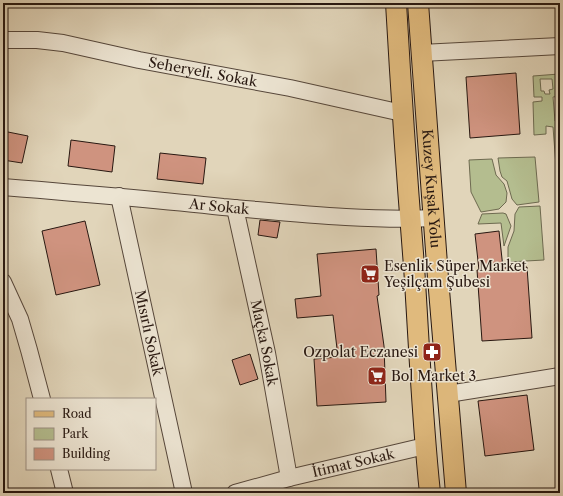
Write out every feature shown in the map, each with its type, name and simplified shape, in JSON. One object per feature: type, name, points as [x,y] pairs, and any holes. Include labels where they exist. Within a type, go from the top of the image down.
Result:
[{"type":"main road","name":"Kuzey Kuşak Yolu","points":[[396,3],[409,219],[414,265],[425,446],[430,493]]},
{"type":"main road","name":"Kuzey Kuşak Yolu","points":[[418,3],[435,218],[438,278],[456,493]]},
{"type":"street","name":"Seheryeli. Sokak","points":[[6,37],[63,43],[140,60],[290,88],[402,113]]},
{"type":"street","points":[[421,53],[560,46]]},
{"type":"street","name":"Ar Sokak","points":[[3,187],[119,196],[324,216],[366,219],[435,218]]},
{"type":"street","name":"Mısırlı Sokak","points":[[119,196],[184,493]]},
{"type":"street","name":"Maçka Sokak","points":[[235,208],[267,353],[288,478]]},
{"type":"street","points":[[3,282],[20,319],[42,398]]},
{"type":"street","points":[[448,394],[560,376]]},
{"type":"street","name":"İtimat Sokak","points":[[235,493],[288,478],[425,446]]},
{"type":"street","points":[[59,470],[65,493]]},
{"type":"green space","points":[[559,74],[560,96],[553,97],[555,121],[560,121],[560,218],[553,127],[546,126],[546,134],[534,135],[533,102],[542,101],[542,97],[534,97],[533,76]],"holes":[[[540,79],[552,79],[553,89],[549,90],[550,94],[545,94],[544,91],[541,91]]]},
{"type":"green space","points":[[535,157],[539,202],[517,205],[512,199],[507,181],[502,177],[498,158]]},
{"type":"green space","points":[[492,159],[496,175],[504,184],[507,193],[506,202],[499,209],[481,212],[471,192],[469,160]]},
{"type":"green space","points":[[540,206],[544,260],[508,262],[508,247],[514,231],[515,214],[519,207]]},
{"type":"green space","points":[[482,214],[506,214],[511,226],[504,246],[501,223],[478,224]]},
{"type":"building","points":[[516,73],[520,134],[470,138],[466,77]]},
{"type":"building","points":[[3,131],[28,136],[22,163],[3,160]]},
{"type":"building","points":[[71,140],[115,146],[112,172],[68,166]]},
{"type":"building","points":[[160,153],[206,158],[203,184],[157,179]]},
{"type":"building","points":[[260,220],[280,222],[277,238],[258,235]]},
{"type":"building","points":[[85,221],[100,285],[56,295],[42,231]]},
{"type":"building","points":[[499,231],[503,268],[527,267],[532,338],[482,341],[477,270],[479,270],[475,234]]},
{"type":"building","points":[[376,249],[379,295],[377,296],[384,346],[386,402],[317,406],[314,359],[338,357],[333,315],[297,318],[295,299],[321,296],[317,254]]},
{"type":"building","points":[[250,354],[258,379],[240,385],[232,360]]},
{"type":"building","points":[[527,395],[534,450],[485,456],[478,401]]},
{"type":"place","name":"Esenlik Süper Market Yeşilçam Şubesi","points":[[370,274]]},
{"type":"place","name":"Ozpolat Eczanesi","points":[[432,352]]},
{"type":"place","name":"Bol Market 3","points":[[377,376]]}]
